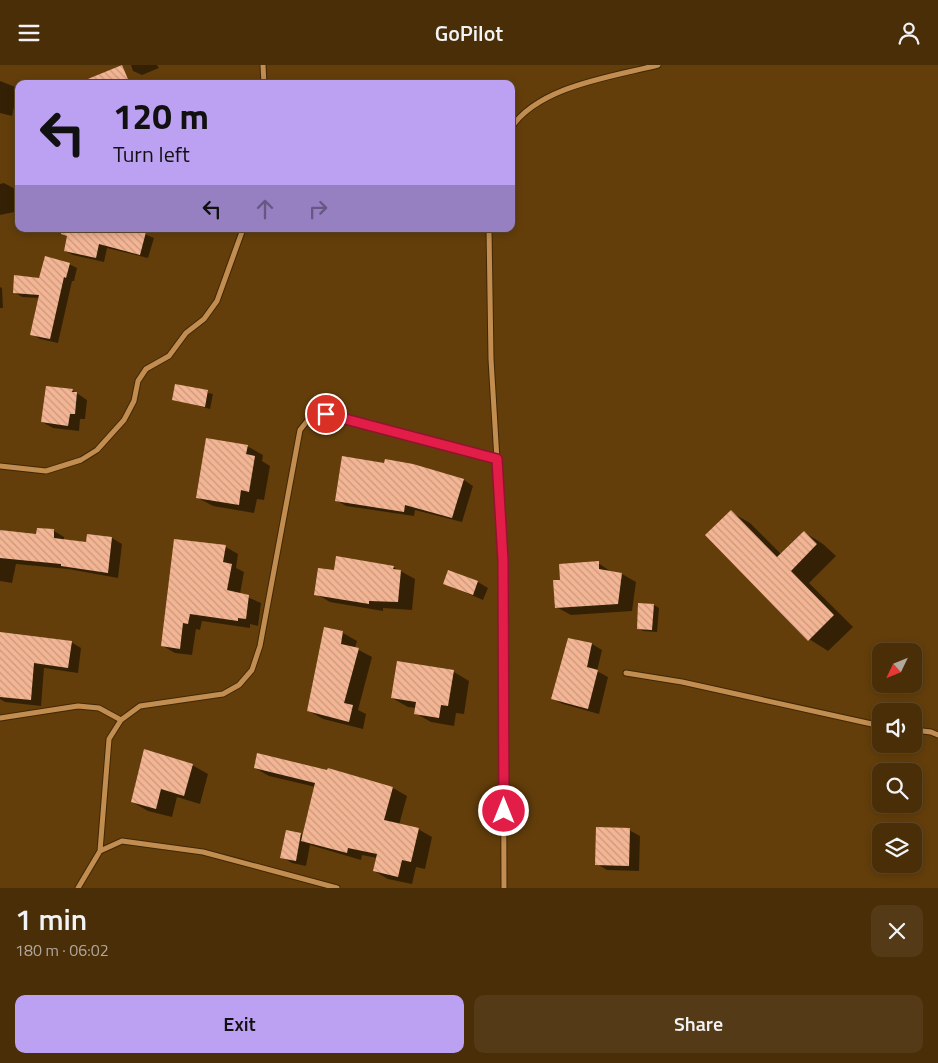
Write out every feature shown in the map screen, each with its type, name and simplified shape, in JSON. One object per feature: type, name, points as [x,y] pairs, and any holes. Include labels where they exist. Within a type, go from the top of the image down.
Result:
[{"type":"street","points":[[263,65],[264,80]]},
{"type":"street","points":[[515,122],[520,115],[561,90],[658,65]]},
{"type":"street","points":[[0,467],[46,471],[81,460],[97,451],[124,420],[134,401],[138,381],[146,369],[169,356],[186,333],[204,319],[217,301],[242,232]]},
{"type":"street","points":[[489,232],[491,359],[503,560],[504,888]]},
{"type":"street","points":[[78,888],[100,851],[108,739],[121,720],[140,706],[223,694],[239,685],[252,670],[260,646],[300,430],[312,415],[326,414],[497,459]]},
{"type":"street","points":[[626,673],[682,681],[872,724]]},
{"type":"street","points":[[0,718],[78,706],[99,708],[121,720]]},
{"type":"street","points":[[922,731],[938,735]]},
{"type":"street","points":[[100,851],[122,841],[203,852],[336,888]]},
{"type":"building","points":[[122,65],[128,80],[85,80]]},
{"type":"building","points":[[61,232],[146,232],[140,255],[99,244],[96,258],[64,251],[67,236],[61,234]]},
{"type":"building","points":[[45,256],[70,263],[66,278],[64,277],[50,339],[30,335],[39,295],[13,293],[14,275],[39,278]]},
{"type":"building","points":[[175,384],[208,390],[205,407],[172,400]]},
{"type":"building","points":[[46,386],[73,389],[72,392],[77,392],[75,414],[70,414],[68,426],[41,422]]},
{"type":"building","points":[[206,438],[248,445],[246,454],[255,456],[249,492],[241,490],[239,505],[196,498]]},
{"type":"building","points":[[342,456],[384,463],[385,459],[413,464],[464,479],[452,518],[405,505],[404,512],[335,501]]},
{"type":"building","points":[[731,510],[777,557],[804,531],[817,544],[791,571],[834,615],[808,641],[705,535]]},
{"type":"building","points":[[37,528],[54,529],[54,538],[86,542],[87,534],[112,537],[108,573],[61,566],[61,564],[0,558],[0,530],[36,534]]},
{"type":"building","points":[[174,539],[226,545],[223,562],[232,564],[227,590],[249,595],[246,619],[238,618],[238,621],[190,614],[188,624],[183,623],[180,649],[161,646]]},
{"type":"building","points":[[336,556],[394,566],[393,569],[401,570],[398,602],[369,601],[369,604],[314,595],[318,568],[334,570]]},
{"type":"building","points":[[599,561],[599,569],[622,573],[618,604],[555,608],[553,580],[560,580],[559,564]]},
{"type":"building","points":[[448,570],[478,581],[473,595],[443,584]]},
{"type":"building","points":[[638,603],[654,604],[652,630],[637,629]]},
{"type":"building","points":[[324,627],[343,631],[341,644],[359,648],[344,703],[353,705],[349,722],[307,711]]},
{"type":"building","points":[[0,632],[72,641],[68,668],[34,663],[31,700],[0,697]]},
{"type":"building","points":[[568,638],[592,643],[587,667],[598,670],[588,709],[551,699]]},
{"type":"building","points":[[397,661],[454,670],[448,706],[441,705],[439,718],[414,714],[416,702],[391,698]]},
{"type":"building","points":[[144,749],[193,764],[184,796],[161,789],[156,809],[131,802]]},
{"type":"building","points":[[257,753],[327,770],[328,768],[393,787],[384,820],[419,828],[411,862],[402,860],[398,877],[373,871],[377,854],[348,848],[347,853],[301,841],[315,783],[254,768]]},
{"type":"building","points":[[596,827],[630,828],[629,866],[595,865]]},
{"type":"building","points":[[286,830],[301,833],[296,861],[280,858]]},
{"type":"route","points":[[326,414],[497,459],[503,560],[504,811]]}]
